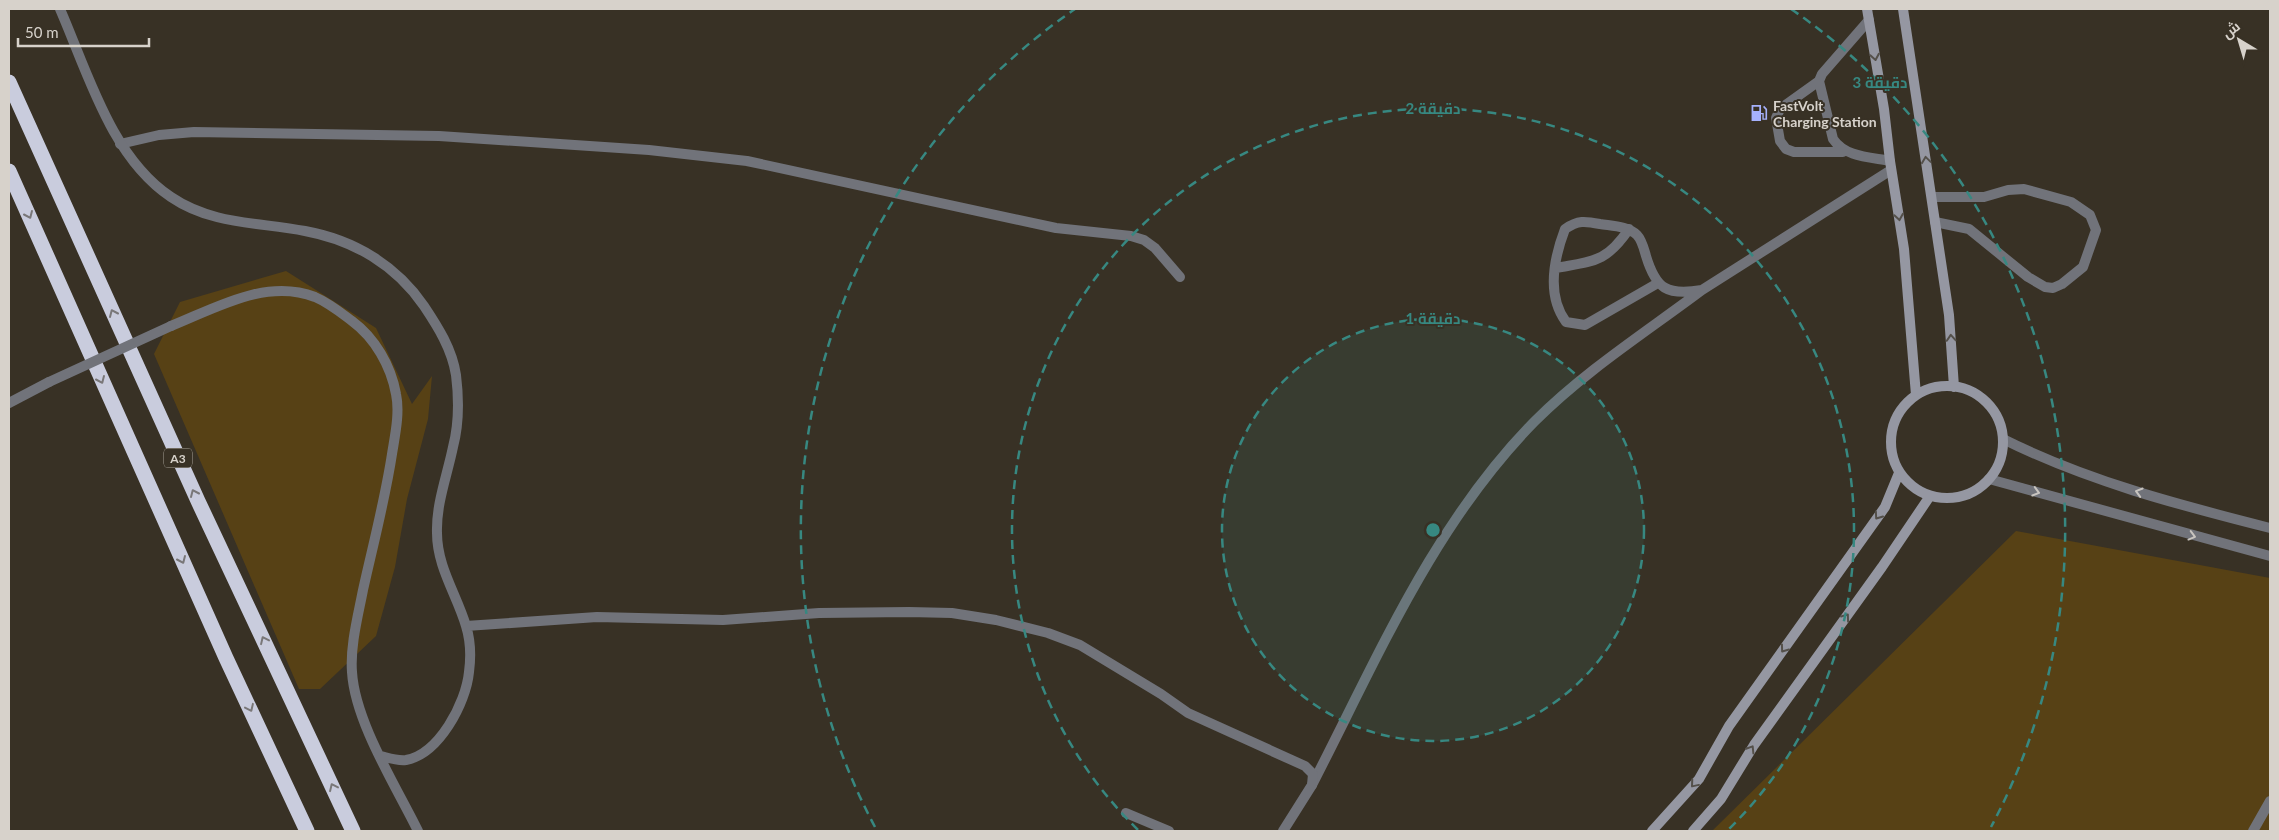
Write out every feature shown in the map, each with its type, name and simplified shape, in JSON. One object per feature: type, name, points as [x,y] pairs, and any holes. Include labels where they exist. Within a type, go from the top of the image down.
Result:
[{"type":"highway","name":"A3","points":[[9,82],[198,501],[353,831]]},
{"type":"highway","points":[[9,171],[218,641],[308,831]]},
{"type":"main road","points":[[1867,9],[1884,109],[1890,165],[1904,249],[1916,395]]},
{"type":"main road","points":[[1903,9],[1949,315],[1954,387]]},
{"type":"main road","points":[[1954,387],[1972,392],[1988,404],[1998,420],[2003,439],[1998,464],[1989,479],[1975,491],[1957,498],[1930,496],[1912,487],[1899,473],[1892,455],[1891,435],[1897,416],[1916,395],[1935,388],[1954,387]]},
{"type":"main road","points":[[1652,831],[1699,779],[1729,726],[1885,506],[1899,473]]},
{"type":"main road","points":[[1693,831],[1721,799],[1754,745],[1882,567],[1930,496]]},
{"type":"street","points":[[60,9],[120,144],[140,171],[173,199],[220,220],[305,231],[347,243],[367,252],[402,279],[440,330],[456,372],[459,400],[457,424],[438,516],[437,532],[441,563],[466,626],[470,644],[469,677],[453,718],[431,746],[414,757],[404,760],[380,756]]},
{"type":"street","points":[[1843,152],[1833,139],[1820,82],[1822,74],[1869,20]]},
{"type":"street","points":[[1820,82],[1780,109],[1776,118],[1780,141],[1786,150],[1794,152],[1843,152],[1890,165]]},
{"type":"street","points":[[120,144],[159,135],[194,132],[439,136],[650,150],[747,161],[1056,228],[1131,236],[1144,240],[1155,248],[1180,277]]},
{"type":"street","points":[[1283,831],[1312,785],[1416,579],[1494,466],[1535,421],[1575,385],[1702,290],[1890,165]]},
{"type":"street","points":[[1932,197],[1984,197],[2008,190],[2024,189],[2071,202],[2090,215],[2096,230],[2083,267],[2054,288],[2045,287],[2028,277],[1969,229],[1935,222]]},
{"type":"street","points":[[1658,283],[1585,325],[1566,322],[1560,314],[1553,293],[1558,248],[1564,229],[1582,220],[1629,230],[1638,236],[1658,283],[1667,290],[1679,293],[1702,290]]},
{"type":"street","points":[[1556,268],[1594,261],[1610,254],[1629,230]]},
{"type":"street","points":[[9,403],[49,382],[171,326],[254,294],[281,290],[298,292],[328,303],[369,335],[381,354],[394,386],[398,411],[389,472],[358,617],[352,672],[362,720],[418,831]]},
{"type":"street","points":[[2003,439],[2047,461],[2124,487],[2270,528]]},
{"type":"street","points":[[1989,479],[2270,556]]},
{"type":"street","points":[[466,626],[596,616],[722,620],[819,614],[908,612],[952,613],[996,620],[1048,633],[1080,645],[1154,689],[1188,713],[1305,766],[1313,774],[1312,785]]},
{"type":"street","points":[[2253,831],[2270,801]]},
{"type":"street","points":[[1126,813],[1169,831]]},
{"type":"shaded area","points":[[286,271],[376,328],[412,404],[432,376],[428,419],[407,499],[395,567],[376,636],[320,689],[299,689],[154,354],[180,302]]},
{"type":"shaded area","points":[[2016,531],[2270,578],[2270,831],[1712,831]]},
{"type":"place","name":"FastVolt Charging Station","points":[[1759,113]]}]
